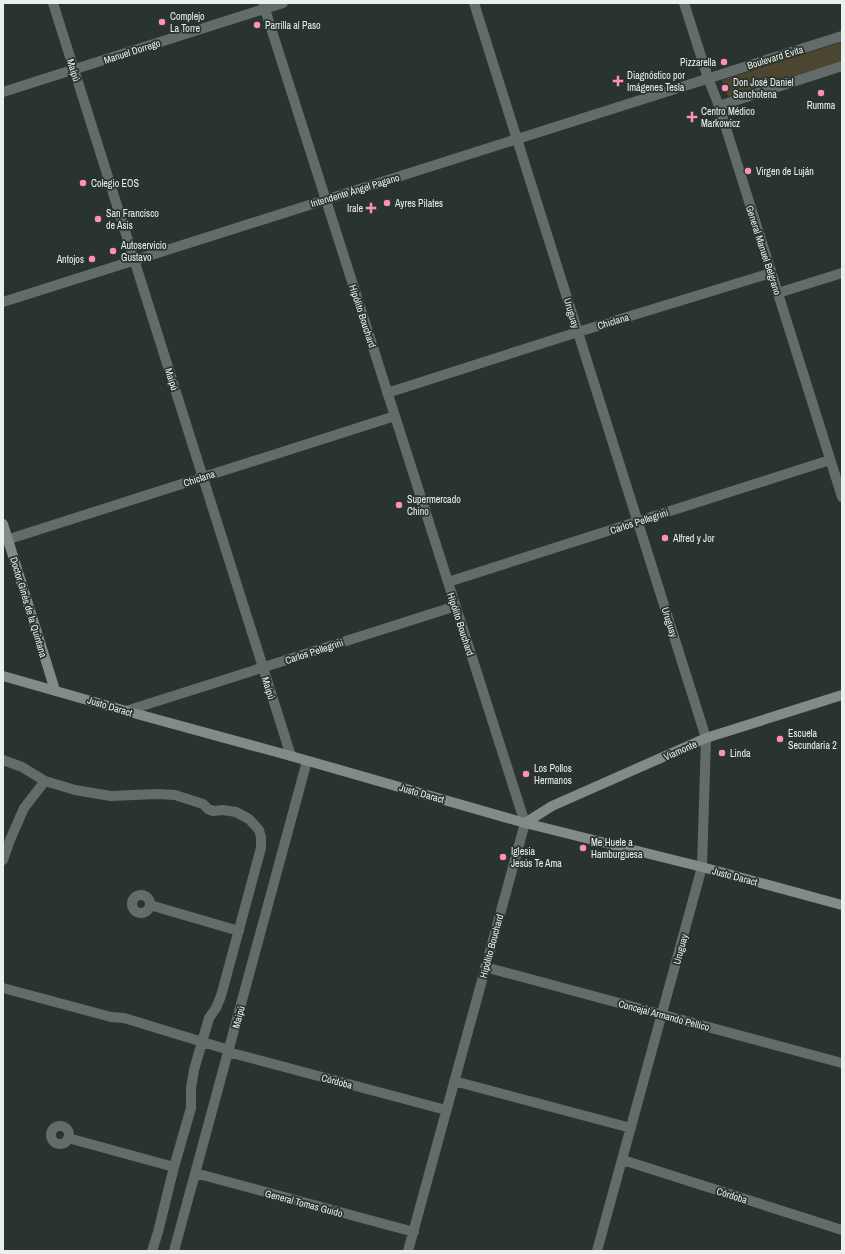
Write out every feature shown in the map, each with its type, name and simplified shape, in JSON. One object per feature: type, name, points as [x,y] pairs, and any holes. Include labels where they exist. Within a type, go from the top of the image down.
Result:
[{"type":"street","name":"Maipú","points":[[53,3],[291,756]]},
{"type":"street","name":"Manuel Dorrego","points":[[3,92],[74,70],[264,6],[284,3]]},
{"type":"street","name":"Uruguay","points":[[474,3],[706,738],[702,867],[597,1251]]},
{"type":"street","name":"General Manuel Belgrano","points":[[684,3],[708,78],[719,106],[830,460],[840,486],[842,497]]},
{"type":"street","name":"Hipólito Bouchard","points":[[264,6],[524,823],[408,1251]]},
{"type":"street","name":"Boulevard Evita","points":[[708,78],[842,36]]},
{"type":"street","points":[[719,106],[842,66]]},
{"type":"street","name":"Intendente Ángel Pagano","points":[[3,302],[708,78]]},
{"type":"street","name":"Chiclana","points":[[388,393],[578,332],[771,273]]},
{"type":"street","points":[[778,293],[842,273]]},
{"type":"street","name":"Chiclana","points":[[5,540],[395,416]]},
{"type":"street","name":"Carlos Pellegrini","points":[[448,582],[830,460]]},
{"type":"street","name":"Doctor Ginés de la Quintana","points":[[3,524],[5,540],[55,690]]},
{"type":"street","name":"Carlos Pellegrini","points":[[126,711],[456,606]]},
{"type":"street","name":"Justo Daract","points":[[3,676],[291,756],[524,823],[702,867],[842,905]]},
{"type":"street","name":"Viamonte","points":[[524,823],[552,806],[706,738],[842,695]]},
{"type":"street","points":[[3,760],[22,767],[45,781],[75,790],[111,796],[157,794],[175,795],[203,804],[208,809],[213,811],[223,810],[236,812],[248,818],[259,830],[261,837],[261,848],[221,996],[216,1008],[209,1018],[202,1041],[192,1082],[191,1108],[152,1251]]},
{"type":"street","name":"Maipú","points":[[174,1251],[307,761]]},
{"type":"street","points":[[3,860],[24,808],[45,781]]},
{"type":"street","points":[[150,906],[239,931]]},
{"type":"street","name":"Concejal Armando Pellico","points":[[485,967],[842,1062]]},
{"type":"street","name":"Córdoba","points":[[3,988],[112,1017],[124,1018],[202,1041],[229,1051],[446,1110]]},
{"type":"street","points":[[454,1081],[631,1128]]},
{"type":"street","points":[[68,1138],[174,1167]]},
{"type":"street","name":"Córdoba","points":[[622,1160],[842,1230]]},
{"type":"street","name":"General Tomas Guido","points":[[195,1173],[414,1232]]},
{"type":"shaded area","points":[[842,42],[842,61],[728,97],[722,80]]},
{"type":"place","name":"Complejo La Torre","points":[[162,22]]},
{"type":"place","name":"Parrilla al Paso","points":[[257,25]]},
{"type":"place","name":"Pizzarella","points":[[724,62]]},
{"type":"place","name":"Diagnóstico por Imágenes Tesla","points":[[618,81]]},
{"type":"place","name":"Don José Daniel Sanchotena","points":[[725,88]]},
{"type":"place","name":"Rumma","points":[[821,93]]},
{"type":"place","name":"Centro Médico Markowicz","points":[[692,117]]},
{"type":"place","name":"Virgen de Luján","points":[[748,171]]},
{"type":"place","name":"Colegio EOS","points":[[83,183]]},
{"type":"place","name":"Ayres Pilates","points":[[387,203]]},
{"type":"place","name":"Irale","points":[[371,208]]},
{"type":"place","name":"San Francisco de Asis","points":[[98,219]]},
{"type":"place","name":"Autoservicio Gustavo","points":[[113,251]]},
{"type":"place","name":"Antojos","points":[[92,259]]},
{"type":"place","name":"Supermercado Chino","points":[[399,505]]},
{"type":"place","name":"Alfred y Jor","points":[[665,538]]},
{"type":"place","name":"Escuela Secundaria 2","points":[[780,739]]},
{"type":"place","name":"Linda","points":[[722,753]]},
{"type":"place","name":"Los Pollos Hermanos","points":[[526,774]]},
{"type":"place","name":"Me Huele a Hamburguesa","points":[[583,848]]},
{"type":"place","name":"Iglesia Jesús Te Ama","points":[[503,857]]}]
